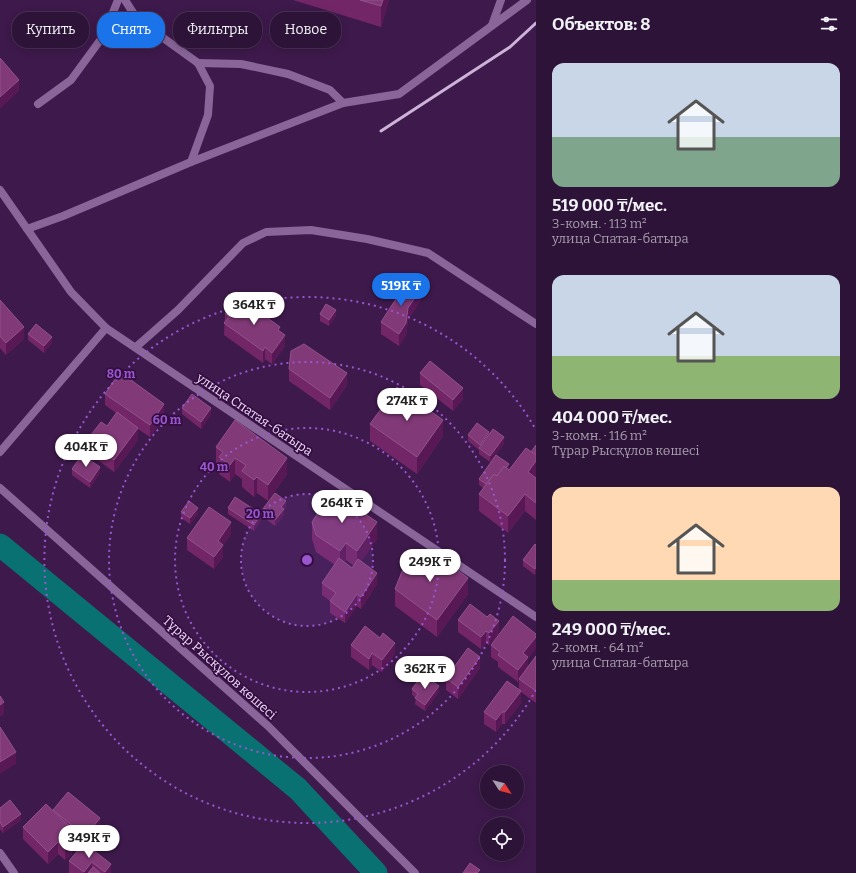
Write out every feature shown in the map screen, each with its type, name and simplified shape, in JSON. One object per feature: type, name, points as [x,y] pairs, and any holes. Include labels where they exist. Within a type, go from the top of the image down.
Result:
[{"type":"street","points":[[38,104],[71,80],[104,35],[118,0]]},
{"type":"street","points":[[125,0],[137,19],[198,63],[210,86],[208,115],[191,162]]},
{"type":"street","points":[[492,25],[501,0]]},
{"type":"street","points":[[27,229],[103,201],[191,162],[343,103],[399,94],[527,0]]},
{"type":"street","points":[[198,63],[241,64],[288,74],[330,90],[343,103]]},
{"type":"street","name":"улица Спатая-батыра","points":[[0,190],[71,292],[106,328],[536,617]]},
{"type":"street","points":[[136,348],[178,310],[243,243],[266,232],[311,230],[367,239],[428,254],[536,324]]},
{"type":"street","points":[[0,452],[106,328]]},
{"type":"street","name":"Тұрар Рысқұлов көшесі","points":[[0,488],[268,726],[414,873]]},
{"type":"street","points":[[0,853],[14,873]]},
{"type":"building","points":[[360,0],[383,0],[381,6]]},
{"type":"building","points":[[0,58],[19,80],[0,97]]},
{"type":"building","points":[[409,279],[422,287],[408,308],[406,323],[399,334],[381,322]]},
{"type":"building","points":[[242,299],[280,327],[278,330],[285,335],[272,353],[265,347],[263,351],[224,323],[229,317],[225,314],[232,304],[236,307]]},
{"type":"building","points":[[0,300],[24,327],[6,343],[0,336]]},
{"type":"building","points":[[326,304],[336,310],[329,320],[320,314]]},
{"type":"building","points":[[36,324],[52,337],[44,346],[28,334]]},
{"type":"building","points":[[304,344],[347,373],[330,398],[289,369],[291,351]]},
{"type":"building","points":[[430,361],[463,388],[453,400],[420,373]]},
{"type":"building","points":[[120,372],[164,404],[150,425],[105,394]]},
{"type":"building","points":[[397,387],[443,420],[417,457],[370,424]]},
{"type":"building","points":[[192,394],[211,408],[201,422],[182,408]]},
{"type":"building","points":[[117,412],[138,428],[114,460],[87,440],[101,422],[107,426]]},
{"type":"building","points":[[235,420],[287,458],[268,485],[257,477],[254,480],[242,471],[246,465],[235,458],[230,465],[219,457],[223,452],[216,447]]},
{"type":"building","points":[[477,423],[489,432],[480,445],[468,435]]},
{"type":"building","points":[[493,429],[504,437],[490,456],[479,448]]},
{"type":"building","points":[[536,445],[536,455],[531,452]]},
{"type":"building","points":[[526,448],[536,455],[536,461],[528,472],[536,478],[536,503],[525,494],[508,516],[479,494],[494,474],[497,476],[504,466],[509,470]]},
{"type":"building","points":[[82,455],[100,467],[90,482],[72,469]]},
{"type":"building","points":[[496,455],[509,464],[506,468],[504,466],[497,476],[494,474],[486,484],[479,479]]},
{"type":"building","points":[[275,493],[286,501],[281,507],[284,509],[275,520],[262,510]]},
{"type":"building","points":[[338,495],[377,522],[357,551],[346,543],[340,551],[316,535],[312,522],[328,497]]},
{"type":"building","points":[[235,497],[261,514],[254,525],[228,508]]},
{"type":"building","points":[[189,501],[198,508],[190,518],[181,512]]},
{"type":"building","points":[[209,507],[231,522],[218,541],[223,545],[214,557],[187,538]]},
{"type":"building","points":[[535,544],[536,567],[535,569],[523,560]]},
{"type":"building","points":[[432,551],[468,578],[437,620],[395,589],[405,564],[418,555]]},
{"type":"building","points":[[339,558],[352,568],[358,559],[377,573],[361,597],[357,594],[345,612],[330,601],[336,593],[322,583]]},
{"type":"building","points":[[470,604],[487,617],[490,614],[499,621],[489,633],[486,631],[481,637],[458,620]]},
{"type":"building","points":[[513,616],[536,634],[536,637],[523,653],[528,657],[518,670],[498,655],[500,652],[491,645]]},
{"type":"building","points":[[365,626],[380,638],[383,633],[395,643],[382,660],[372,653],[369,659],[351,645]]},
{"type":"building","points":[[468,648],[480,657],[458,687],[446,678]]},
{"type":"building","points":[[536,656],[536,691],[519,679]]},
{"type":"building","points":[[420,678],[426,682],[429,679],[439,686],[425,705],[415,698],[418,694],[412,689]]},
{"type":"building","points":[[507,681],[521,691],[505,712],[502,712],[496,720],[484,712]]},
{"type":"building","points":[[0,696],[4,702],[0,705]]},
{"type":"building","points":[[0,727],[16,752],[0,762]]},
{"type":"building","points":[[68,792],[100,818],[81,842],[70,833],[75,828],[53,810]]},
{"type":"building","points":[[10,800],[21,814],[3,827],[0,822],[0,808]]},
{"type":"building","points":[[46,804],[70,827],[63,833],[72,841],[65,849],[58,842],[48,852],[23,827]]},
{"type":"building","points":[[84,843],[111,864],[105,872],[92,862],[84,872],[69,861]]},
{"type":"building","points":[[470,863],[480,870],[477,873],[463,873]]},
{"type":"building","points":[[93,867],[100,873],[88,873]]},
{"type":"waterway","points":[[0,545],[298,789],[376,873]]},
{"type":"railway","points":[[381,131],[510,47],[536,23]]}]
